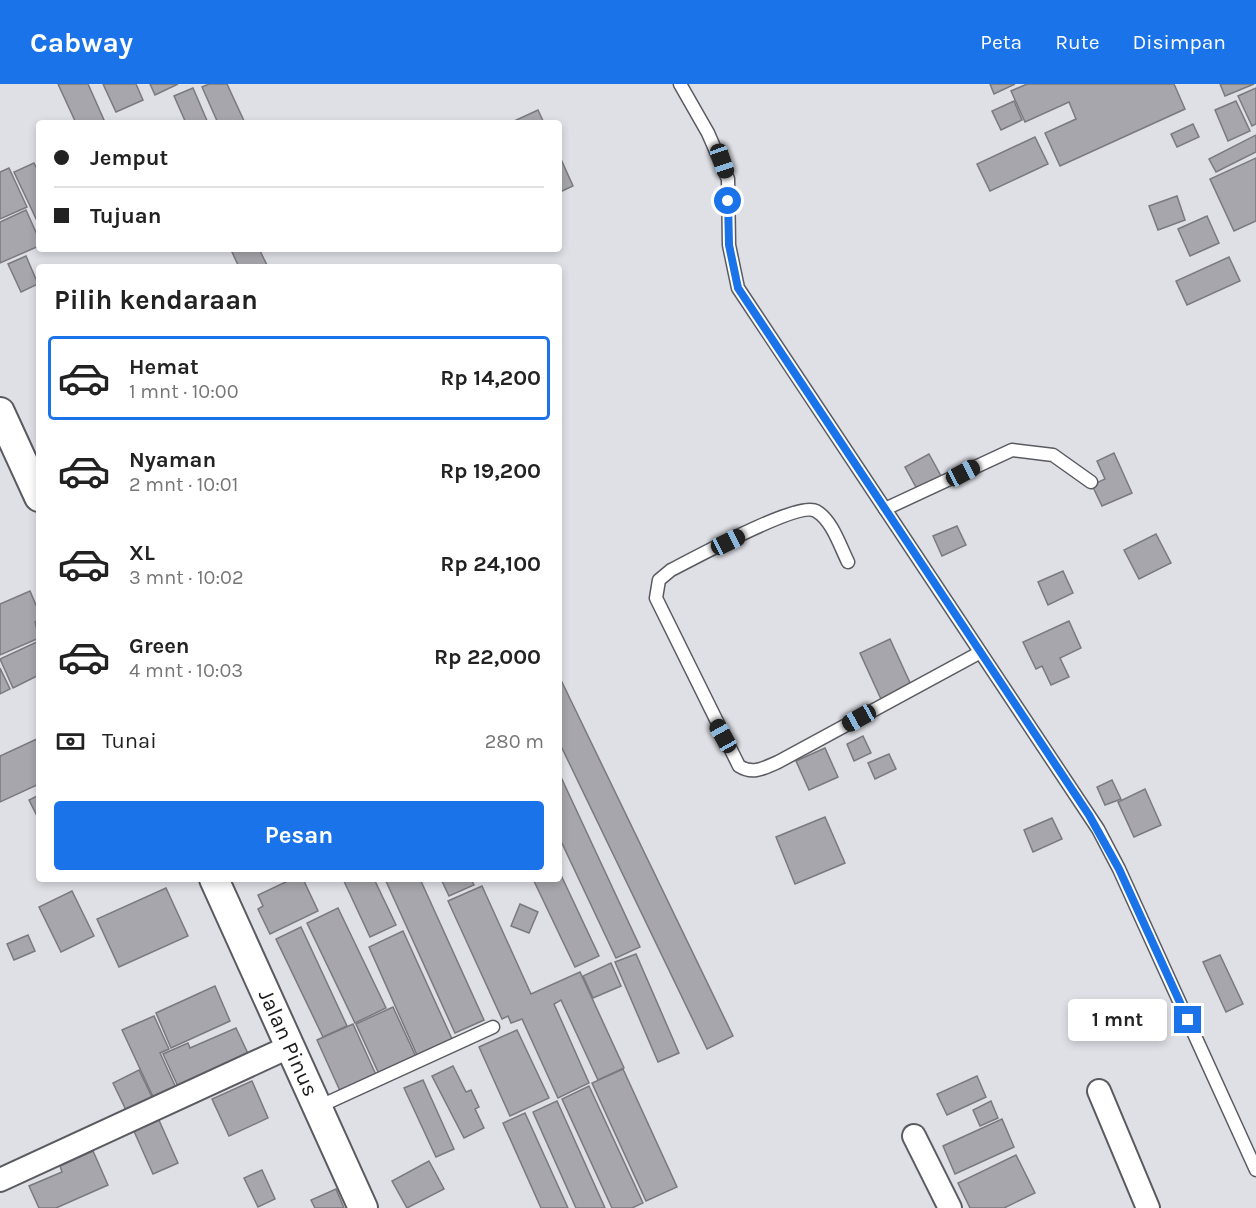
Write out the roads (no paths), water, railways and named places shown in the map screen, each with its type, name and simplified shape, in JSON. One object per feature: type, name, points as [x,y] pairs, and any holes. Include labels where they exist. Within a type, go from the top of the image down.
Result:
[{"type":"street","points":[[0,412],[36,490]]},
{"type":"street","name":"Jalan Pinus","points":[[215,882],[363,1208]]},
{"type":"street","points":[[0,1180],[291,1046]]},
{"type":"street","points":[[1099,1091],[1148,1208]]},
{"type":"street","points":[[914,1136],[950,1208]]},
{"type":"lane","points":[[680,84],[708,132],[728,179],[729,245],[738,288],[980,653],[1072,787],[1119,869],[1256,1170]]},
{"type":"lane","points":[[885,509],[1012,450],[1053,455],[1091,482]]},
{"type":"lane","points":[[848,562],[825,519],[814,510],[806,509],[766,524],[671,570],[659,580],[656,598],[739,766],[748,771],[758,771],[778,762],[980,653]]},
{"type":"lane","points":[[318,1107],[493,1027]]}]
